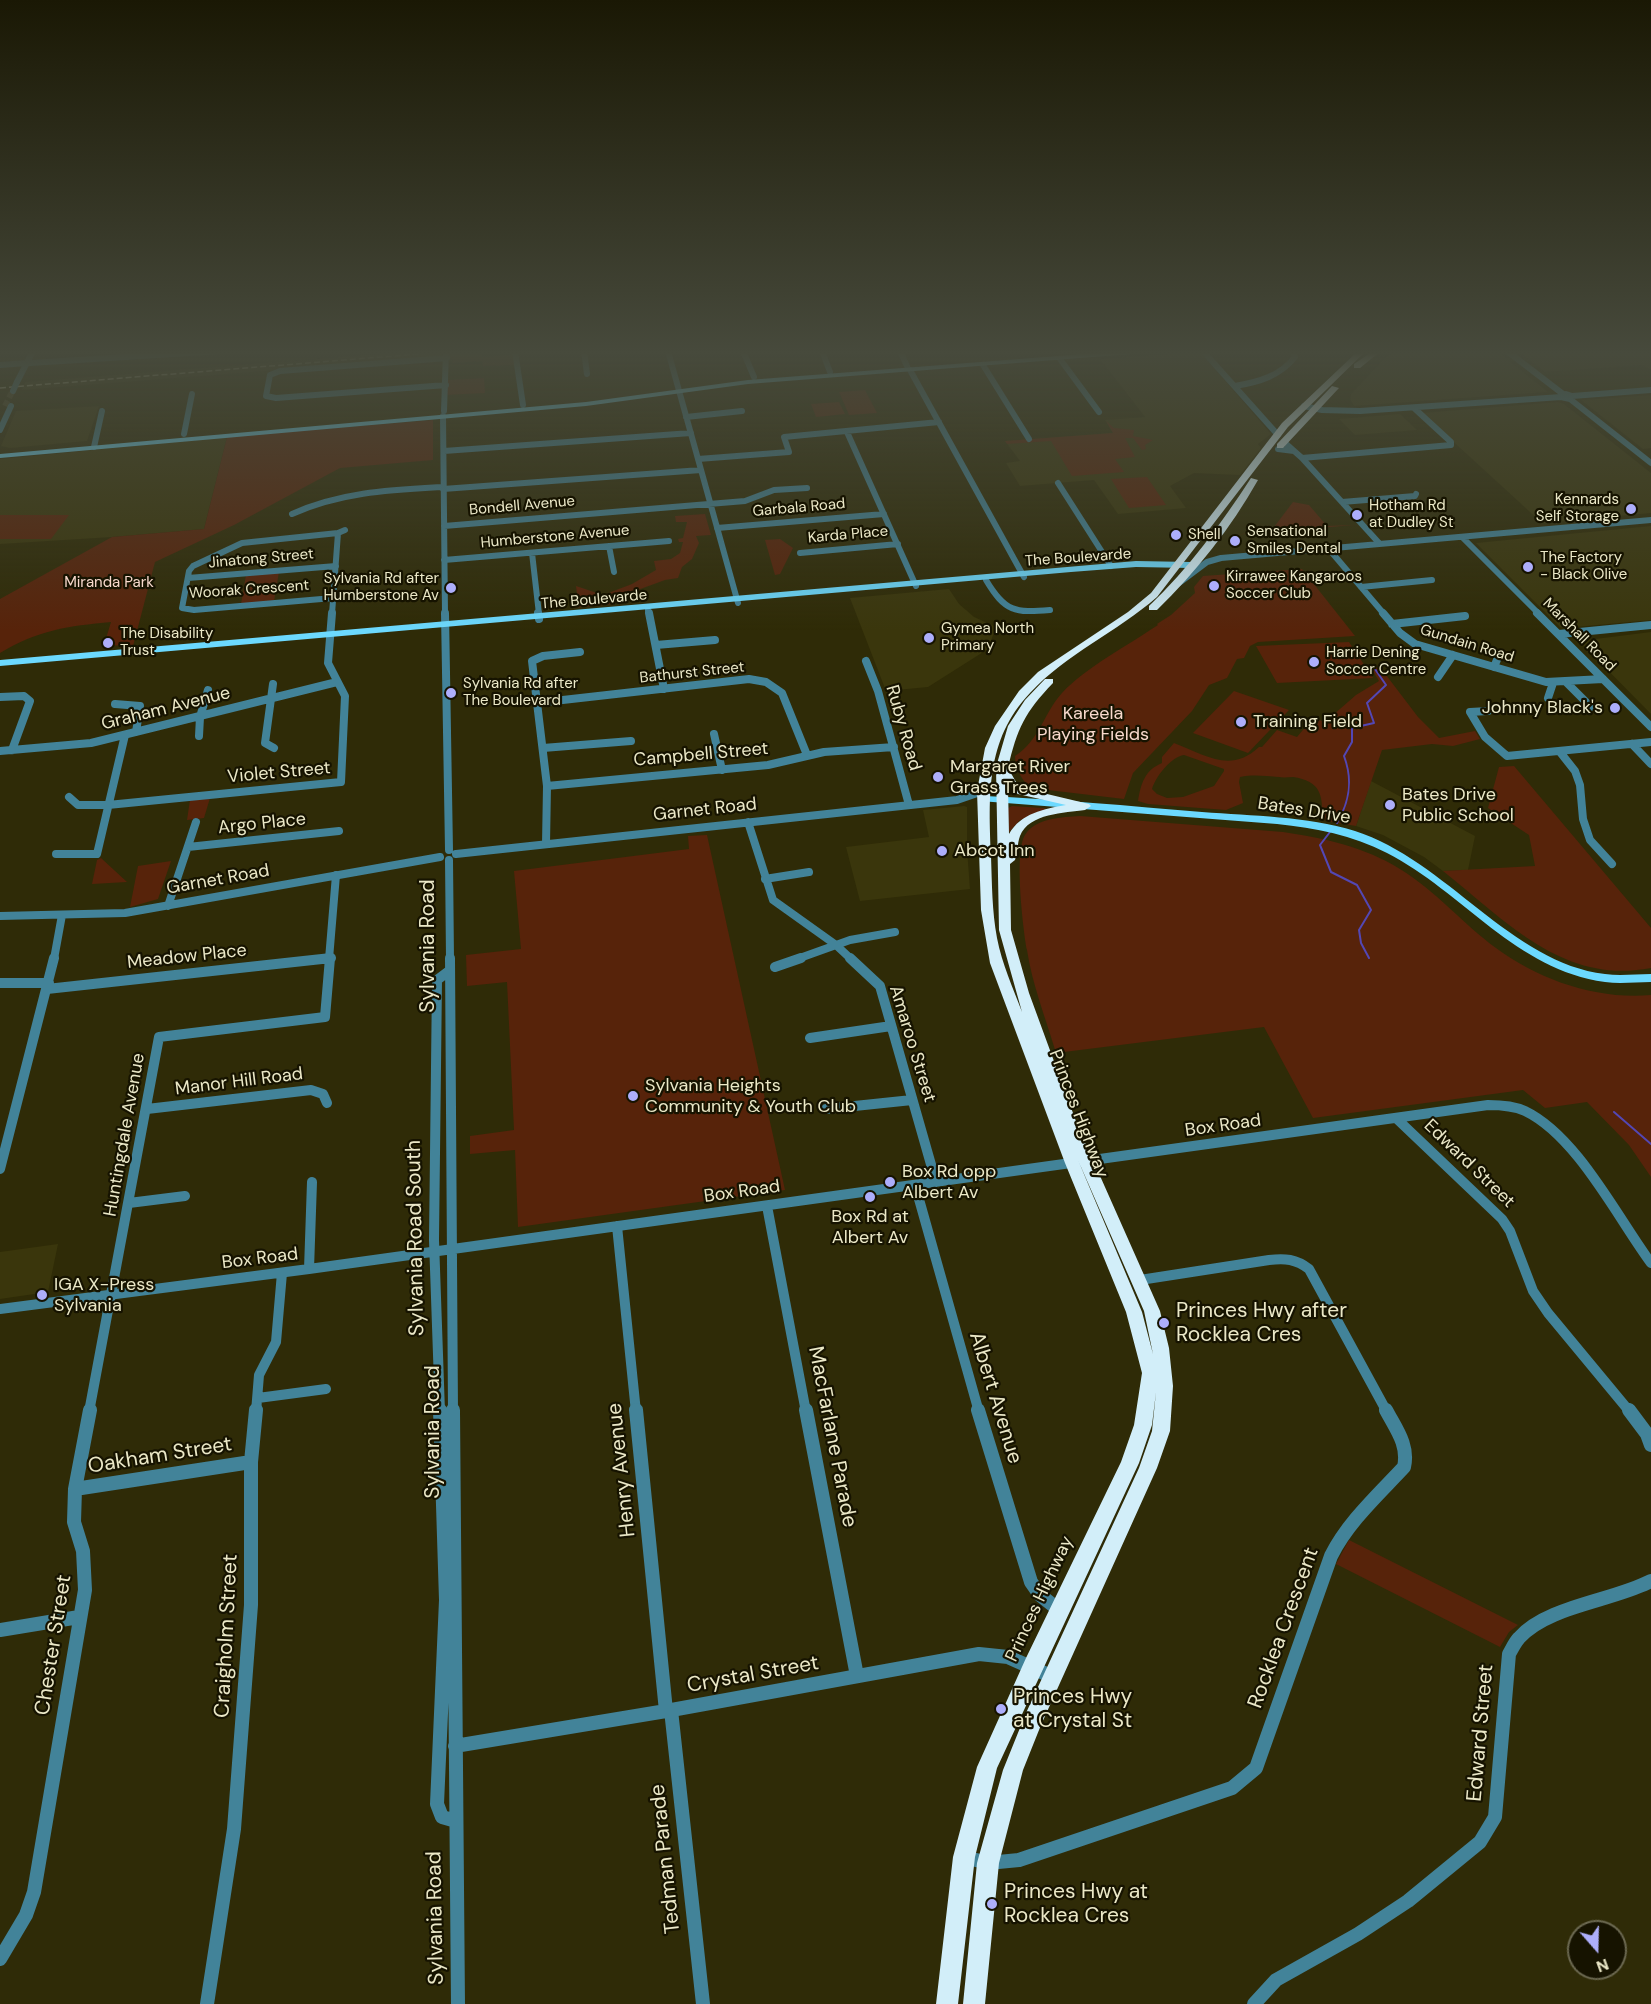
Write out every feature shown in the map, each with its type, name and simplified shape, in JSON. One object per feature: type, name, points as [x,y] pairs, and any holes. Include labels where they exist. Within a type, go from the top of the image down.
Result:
[{"type":"highway","name":"Princes Highway","points":[[947,2004],[964,1857],[987,1767],[1130,1463],[1143,1425],[1150,1373],[1134,1312],[1079,1162],[1011,1005],[991,939],[986,895],[984,798],[991,748],[1001,726],[1023,693],[1053,666],[1140,608],[1185,564],[1207,548],[1278,445]]},
{"type":"highway","name":"Princes Highway","points":[[974,2004],[988,1863],[1013,1770],[1149,1468],[1161,1431],[1165,1386],[1161,1348],[1152,1311],[1140,1280],[1079,1162],[1067,1114],[1017,979],[1005,930],[1002,767],[1014,726],[1042,686],[1069,664],[1146,613],[1179,583],[1185,564],[1278,445]]},
{"type":"highway","points":[[1002,767],[1012,784],[1022,792],[1085,806]]},
{"type":"highway","points":[[1004,866],[1011,857],[1011,846],[1017,831],[1027,822],[1047,813],[1085,806]]},
{"type":"main road","points":[[0,454],[99,445]]},
{"type":"main road","name":"The Boulevarde","points":[[915,585],[1185,564]]},
{"type":"main road","name":"The Boulevarde","points":[[0,668],[1111,566],[1185,564]]},
{"type":"main road","points":[[1152,568],[1163,574],[1163,585]]},
{"type":"main road","name":"The Boulevarde","points":[[538,618],[737,601]]},
{"type":"main road","name":"The Boulevarde","points":[[0,663],[330,637]]},
{"type":"main road","name":"Bates Drive","points":[[984,798],[1278,821],[1333,828],[1374,842],[1414,864],[1519,944],[1541,958],[1573,970],[1606,978],[1651,978]]},
{"type":"street","name":"Sylvania Road","points":[[444,445],[453,1249],[458,2004]]},
{"type":"street","points":[[444,451],[533,445]]},
{"type":"street","points":[[694,445],[737,601]]},
{"type":"street","points":[[698,459],[789,452],[787,445]]},
{"type":"street","points":[[853,445],[915,585]]},
{"type":"street","points":[[951,445],[1023,575]]},
{"type":"street","points":[[1284,445],[1294,451]]},
{"type":"street","points":[[1284,445],[1302,458],[1379,543]]},
{"type":"street","points":[[1302,458],[1446,447],[1450,445]]},
{"type":"street","points":[[1628,445],[1651,463]]},
{"type":"street","points":[[292,514],[318,501],[339,495],[701,470]]},
{"type":"street","points":[[1058,483],[1111,566]]},
{"type":"street","name":"Bondell Avenue","points":[[444,526],[710,504],[748,500],[774,490],[807,488]]},
{"type":"street","points":[[1342,502],[1417,495]]},
{"type":"street","name":"Garbala Road","points":[[717,528],[884,514]]},
{"type":"street","points":[[1179,583],[1210,560],[1240,555],[1651,520]]},
{"type":"street","name":"Violet Street","points":[[108,805],[341,782],[345,696],[338,682],[331,675],[327,663],[341,532]]},
{"type":"street","name":"Woorak Crescent","points":[[333,598],[182,608],[193,566],[242,543],[341,532]]},
{"type":"street","name":"Marshall Road","points":[[1462,537],[1651,727]]},
{"type":"street","name":"Humberstone Avenue","points":[[444,560],[669,541]]},
{"type":"street","name":"Karda Place","points":[[800,553],[898,544]]},
{"type":"street","points":[[609,546],[614,572]]},
{"type":"street","points":[[1207,548],[1221,553],[1240,555]]},
{"type":"street","name":"Gundain Road","points":[[1328,548],[1392,624],[1404,637],[1415,644],[1553,683],[1603,679]]},
{"type":"street","points":[[532,553],[538,618]]},
{"type":"street","name":"Jinatong Street","points":[[188,578],[336,566]]},
{"type":"street","points":[[986,580],[999,603],[1007,608],[1026,612],[1050,610]]},
{"type":"street","points":[[1361,586],[1432,580]]},
{"type":"street","points":[[648,610],[664,689]]},
{"type":"street","points":[[1392,624],[1465,616]]},
{"type":"street","points":[[1559,634],[1651,625]]},
{"type":"street","points":[[656,645],[715,640]]},
{"type":"street","points":[[546,844],[547,786],[532,661],[543,656],[580,652]]},
{"type":"street","points":[[1438,677],[1453,655]]},
{"type":"street","points":[[1494,667],[1499,655]]},
{"type":"street","name":"Ruby Road","points":[[866,660],[878,691],[909,805]]},
{"type":"street","name":"Bathurst Street","points":[[536,703],[749,680],[766,682],[782,693],[807,755]]},
{"type":"street","name":"Graham Avenue","points":[[0,751],[75,746],[338,682]]},
{"type":"street","points":[[1567,682],[1591,707]]},
{"type":"street","points":[[1548,698],[1553,683]]},
{"type":"street","points":[[273,684],[265,743],[274,748]]},
{"type":"street","points":[[199,736],[200,717],[208,690]]},
{"type":"street","points":[[0,698],[24,696],[30,701],[12,750]]},
{"type":"street","points":[[115,704],[140,706],[136,732]]},
{"type":"street","points":[[1488,711],[1470,712],[1473,720],[1497,749],[1507,756],[1651,742]]},
{"type":"street","points":[[714,734],[722,770]]},
{"type":"street","points":[[56,854],[98,854],[125,735]]},
{"type":"street","points":[[543,748],[631,741]]},
{"type":"street","points":[[1632,744],[1651,764]]},
{"type":"street","name":"Campbell Street","points":[[547,786],[768,765],[807,755],[894,747]]},
{"type":"street","points":[[1560,752],[1576,775],[1585,832],[1600,854],[1611,864]]},
{"type":"street","points":[[69,797],[78,805],[108,805]]},
{"type":"street","name":"Garnet Road","points":[[0,916],[125,913],[448,855],[984,798]]},
{"type":"street","points":[[168,906],[196,822]]},
{"type":"street","name":"Amaroo Street","points":[[748,822],[773,900],[836,945],[880,986],[936,1182]]},
{"type":"street","name":"Argo Place","points":[[188,847],[339,831]]},
{"type":"street","points":[[765,879],[809,872]]},
{"type":"street","name":"Huntingdale Avenue","points":[[112,1294],[159,1037],[325,1017],[336,875]]},
{"type":"street","points":[[0,1169],[48,986],[62,915]]},
{"type":"street","points":[[775,967],[836,945],[895,932]]},
{"type":"street","name":"Meadow Place","points":[[0,983],[48,986],[331,958]]},
{"type":"street","name":"Sylvania Road South","points":[[449,970],[438,977],[437,986],[437,1202],[434,1240],[446,1600],[436,1804],[439,1815],[444,1819],[456,1821]]},
{"type":"street","points":[[810,1038],[891,1026]]},
{"type":"street","name":"Manor Hill Road","points":[[147,1109],[311,1090],[323,1094],[327,1103]]},
{"type":"street","points":[[826,1109],[912,1100]]},
{"type":"street","name":"Box Road","points":[[0,1309],[282,1273],[1397,1119],[1487,1104],[1524,1110],[1549,1127],[1582,1164],[1651,1263]]},
{"type":"street","name":"Edward Street","points":[[1397,1119],[1502,1219],[1510,1231],[1533,1291],[1548,1313],[1636,1419],[1647,1434],[1651,1445]]},
{"type":"street","points":[[309,1269],[312,1182]]},
{"type":"street","name":"Albert Avenue","points":[[915,1185],[957,1340],[1028,1571],[1040,1595],[1059,1610]]},
{"type":"street","points":[[129,1203],[185,1196]]},
{"type":"street","name":"MacFarlane Parade","points":[[767,1206],[857,1676]]},
{"type":"street","name":"Henry Avenue","points":[[617,1226],[669,1710]]},
{"type":"street","name":"Rocklea Crescent","points":[[964,1857],[988,1863],[1019,1860],[1232,1788],[1256,1768],[1331,1556],[1339,1540],[1352,1523],[1404,1467],[1407,1455],[1403,1441],[1309,1269],[1300,1261],[1287,1258],[1278,1259],[1140,1280]]},
{"type":"street","name":"Craigholm Street","points":[[207,2004],[234,1829],[251,1605],[251,1462],[259,1375],[276,1342],[282,1273]]},
{"type":"street","name":"Chester Street","points":[[0,1959],[26,1915],[34,1892],[86,1569],[74,1522],[75,1489],[112,1294]]},
{"type":"street","points":[[258,1398],[326,1389]]},
{"type":"street","name":"Oakham Street","points":[[75,1489],[251,1462]]},
{"type":"street","name":"Edward Street","points":[[1254,2004],[1276,1980],[1358,1934],[1408,1901],[1480,1842],[1495,1817],[1509,1654],[1512,1643],[1519,1635],[1537,1623],[1635,1589],[1651,1581]]},
{"type":"street","points":[[0,1630],[79,1617]]},
{"type":"street","name":"Crystal Street","points":[[455,1746],[979,1654],[996,1653],[1033,1665],[1053,1677]]},
{"type":"street","name":"Tedman Parade","points":[[669,1710],[703,2004]]},
{"type":"shaded area","points":[[2,445],[48,445],[10,448]]},
{"type":"shaded area","points":[[149,445],[225,445],[204,529],[112,537],[0,544],[0,459]]},
{"type":"shaded area","points":[[1008,445],[1258,445],[1261,448],[1240,475],[1194,473],[1170,486],[1186,508],[1118,514],[1094,480],[1020,486],[1006,463],[1020,461]]},
{"type":"shaded area","points":[[1456,445],[1615,445],[1651,473],[1651,513],[1542,523]]},
{"type":"shaded area","points":[[1637,445],[1651,445],[1651,448],[1643,449]]},
{"type":"shaded area","points":[[1651,526],[1651,620],[1560,627],[1476,543]]},
{"type":"shaded area","name":"Gymea North Primary","points":[[949,589],[959,604],[974,617],[996,627],[988,649],[928,687],[886,691],[850,598]]},
{"type":"shaded area","points":[[1651,632],[1651,714],[1579,641]]},
{"type":"shaded area","name":"Bates Drive Public School","points":[[1371,781],[1475,836],[1468,870],[1443,871],[1424,857],[1383,835],[1356,826]]},
{"type":"shaded area","points":[[967,807],[970,889],[860,901],[846,847],[929,837],[923,810]]},
{"type":"shaded area","points":[[58,1244],[48,1292],[0,1299],[0,1252]]},
{"type":"green space","name":"Miranda Park","points":[[225,445],[433,445],[433,460],[340,468],[234,525],[155,562],[133,646],[104,645],[111,622],[54,630],[27,639],[0,653],[0,599],[112,537],[204,529]]},
{"type":"green space","points":[[1053,445],[1128,445],[1135,457],[1115,459],[1124,472],[1072,476]]},
{"type":"green space","points":[[1138,445],[1146,445],[1146,449],[1142,450]]},
{"type":"green space","points":[[1147,477],[1166,505],[1129,508],[1111,479]]},
{"type":"green space","points":[[1293,502],[1309,505],[1327,526],[1354,525],[1232,535],[1271,531]]},
{"type":"green space","points":[[705,514],[711,535],[696,536],[699,543],[692,559],[682,567],[678,578],[665,580],[613,599],[614,604],[572,608],[578,602],[576,586],[603,595],[632,584],[656,570],[654,561],[671,559],[680,553],[683,542],[679,542],[678,539],[683,538],[687,522],[676,522],[675,516]]},
{"type":"green space","points":[[0,515],[69,515],[51,539],[0,539]]},
{"type":"green space","points":[[780,539],[793,548],[780,574],[775,575],[765,540]]},
{"type":"green space","name":"Kareela Playing Fields","points":[[1302,569],[1355,636],[1258,642],[1250,646],[1244,658],[1237,659],[1227,678],[1209,685],[1192,711],[1133,773],[1124,799],[1031,788],[1025,782],[1018,770],[1015,756],[1036,735],[1062,693],[1095,666],[1171,615],[1195,593],[1194,587],[1203,576]]},
{"type":"green space","points":[[279,572],[274,601],[241,604],[246,575]]},
{"type":"green space","name":"Harrie Dening Soccer Centre","points":[[1349,642],[1373,678],[1277,683],[1256,646]]},
{"type":"green space","points":[[1372,664],[1383,671],[1418,717],[1439,738],[1475,731],[1480,739],[1453,746],[1432,744],[1382,750],[1356,826],[1322,818],[1322,802],[1318,790],[1309,782],[1293,777],[1255,775],[1240,777],[1243,803],[1226,810],[1148,804],[1138,801],[1148,773],[1162,763],[1162,757],[1174,743],[1207,757],[1228,761],[1248,755],[1262,747],[1277,730],[1297,737],[1313,718],[1325,722],[1356,695],[1379,681],[1371,668]],"holes":[[[1184,755],[1224,769],[1214,786],[1183,797],[1167,798],[1152,789],[1165,768],[1174,759]]]},
{"type":"green space","name":"Training Field","points":[[1234,691],[1289,710],[1248,753],[1193,733]]},
{"type":"green space","points":[[1514,766],[1651,928],[1651,968],[1619,971],[1590,967],[1563,958],[1513,928],[1443,871],[1535,866],[1529,835],[1488,808],[1499,767]]},
{"type":"green space","points":[[210,798],[204,818],[187,820],[190,800]]},
{"type":"green space","points":[[1012,806],[1047,809],[1020,820],[1009,832],[1008,808]]},
{"type":"green space","points":[[1080,816],[1283,832],[1344,844],[1387,861],[1400,869],[1437,897],[1484,939],[1531,970],[1590,991],[1631,996],[1651,995],[1651,1177],[1629,1145],[1587,1102],[1545,1108],[1523,1090],[1313,1118],[1264,1027],[1056,1053],[1029,963],[1022,908],[1020,857],[1025,835],[1035,825],[1050,819]]},
{"type":"green space","points":[[707,835],[785,1190],[518,1227],[515,1150],[470,1154],[470,1136],[514,1130],[507,982],[467,986],[466,955],[521,949],[514,871],[689,849],[688,836]]},
{"type":"green space","points":[[101,858],[127,882],[92,884],[97,860]]},
{"type":"green space","points":[[171,861],[158,899],[130,907],[138,866]]},
{"type":"green space","points":[[1349,1540],[1518,1625],[1509,1632],[1500,1647],[1336,1564]]},
{"type":"waterway","points":[[1337,823],[1345,807],[1349,790],[1349,774],[1344,756],[1352,742],[1352,728],[1374,723],[1367,703],[1386,685],[1375,669]]},
{"type":"waterway","points":[[1330,832],[1320,845],[1331,872],[1357,885],[1371,910],[1359,930],[1361,943],[1369,958]]},
{"type":"waterway","points":[[1614,1112],[1651,1144]]},
{"type":"place","name":"Kennards Self Storage","points":[[1631,509]]},
{"type":"place","name":"Hotham Rd at Dudley St","points":[[1357,515]]},
{"type":"place","name":"Shell","points":[[1176,535]]},
{"type":"place","name":"Sensational Smiles Dental","points":[[1235,541]]},
{"type":"place","name":"The Factory - Black Olive","points":[[1528,567]]},
{"type":"place","name":"Kirrawee Kangaroos Soccer Club","points":[[1214,586]]},
{"type":"place","name":"Sylvania Rd after Humberstone Av","points":[[451,588]]},
{"type":"place","name":"Gymea North Primary","points":[[929,638]]},
{"type":"place","name":"The Disability Trust","points":[[108,643]]},
{"type":"place","name":"Harrie Dening Soccer Centre","points":[[1314,662]]},
{"type":"place","name":"Sylvania Rd after The Boulevard","points":[[451,693]]},
{"type":"place","name":"Johnny Black's","points":[[1615,708]]},
{"type":"place","name":"Training Field","points":[[1241,722]]},
{"type":"place","name":"Margaret River Grass Trees","points":[[938,777]]},
{"type":"place","name":"Bates Drive Public School","points":[[1390,805]]},
{"type":"place","name":"Abcot Inn","points":[[942,851]]},
{"type":"place","name":"Sylvania Heights Community & Youth Club","points":[[633,1096]]},
{"type":"place","name":"Box Rd opp Albert Av","points":[[890,1182]]},
{"type":"place","name":"Box Rd at Albert Av","points":[[870,1197]]},
{"type":"place","name":"IGA X-Press Sylvania","points":[[42,1295]]},
{"type":"place","name":"Princes Hwy after Rocklea Cres","points":[[1164,1323]]},
{"type":"place","name":"Princes Hwy at Crystal St","points":[[1001,1709]]},
{"type":"place","name":"Princes Hwy at Rocklea Cres","points":[[992,1904]]}]
